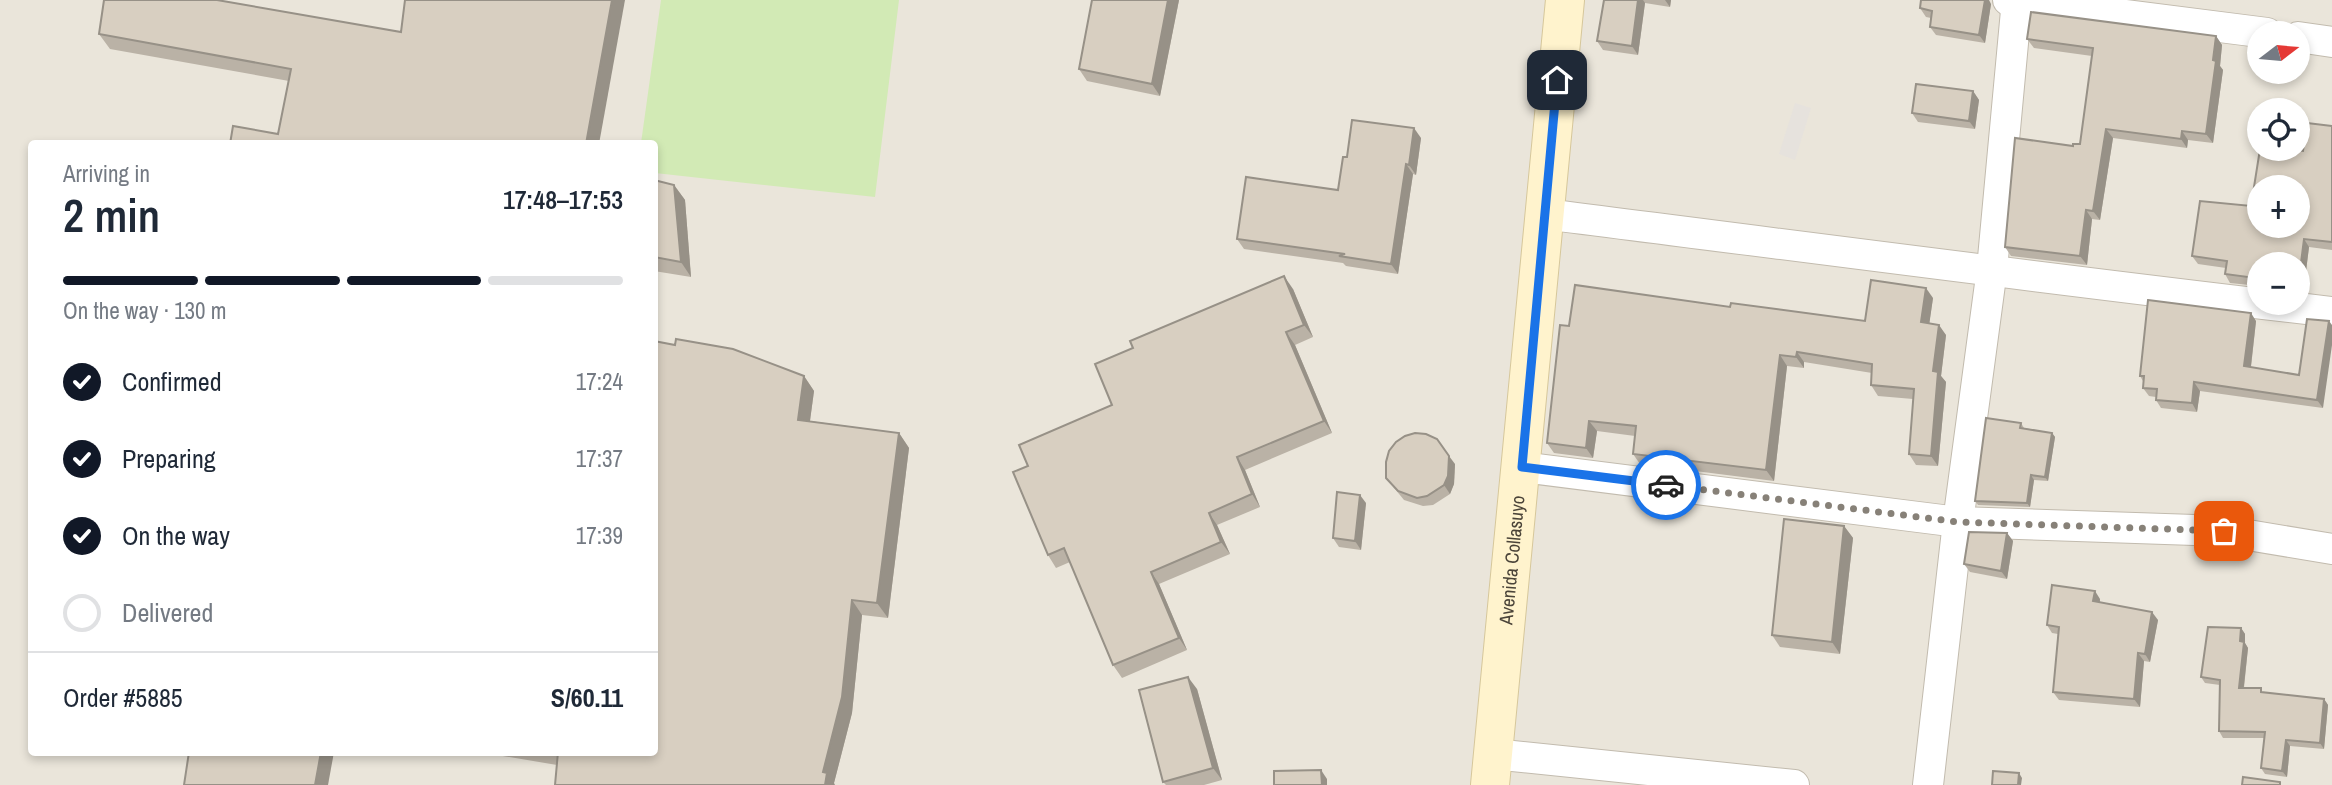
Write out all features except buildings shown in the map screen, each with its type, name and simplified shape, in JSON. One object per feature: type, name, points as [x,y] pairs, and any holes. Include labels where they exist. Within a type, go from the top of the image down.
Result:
[{"type":"street","name":"Avenida Collasuyo","points":[[1491,769],[1565,0]]},
{"type":"street","points":[[1928,785],[1958,522],[1992,270],[2014,0],[2247,30]]},
{"type":"street","points":[[2310,38],[2332,41]]},
{"type":"street","points":[[1544,214],[2153,292],[2332,312]]},
{"type":"street","points":[[1522,467],[1958,522],[2224,531],[2332,549]]},
{"type":"street","points":[[1491,769],[1794,785]]},
{"type":"shaded area","points":[[0,0],[2332,0],[2332,785],[0,785]]},
{"type":"shaded area","points":[[1795,103],[1811,108],[1795,160],[1779,154]]},
{"type":"green space","points":[[661,0],[899,0],[875,197],[658,173],[658,140],[641,140]]},
{"type":"way so far","points":[[1666,485],[1958,522],[2224,531]]},
{"type":"route","points":[[1557,80],[1522,467],[1666,485]]}]
